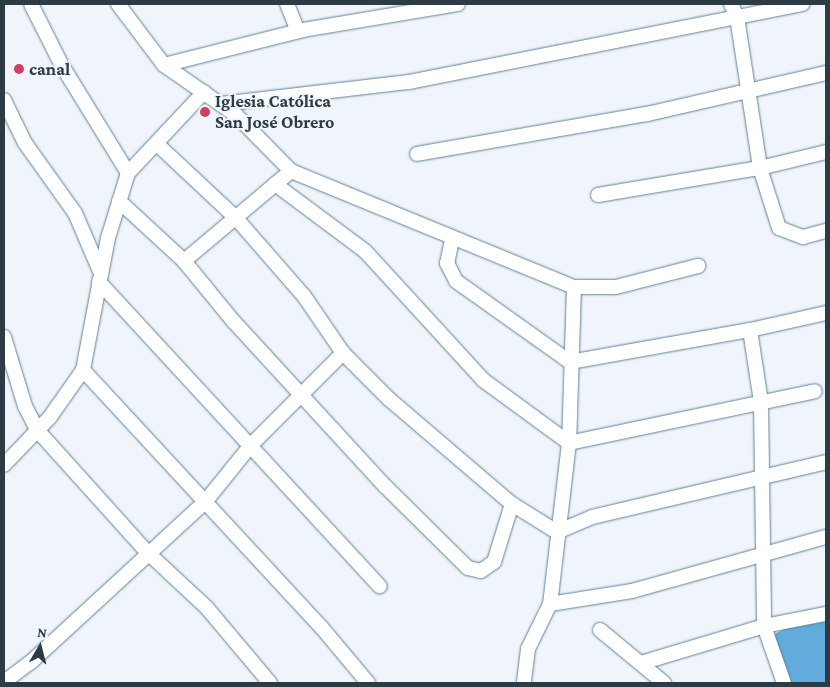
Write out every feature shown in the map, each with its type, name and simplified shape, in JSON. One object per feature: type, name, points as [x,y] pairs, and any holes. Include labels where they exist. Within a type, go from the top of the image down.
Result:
[{"type":"street","points":[[31,4],[61,64],[128,173]]},
{"type":"street","points":[[118,4],[164,64],[222,104],[291,171],[452,240],[574,287],[616,287],[698,266]]},
{"type":"street","points":[[287,4],[298,31]]},
{"type":"street","points":[[164,64],[298,31],[458,4]]},
{"type":"street","points":[[731,4],[737,17],[760,168],[779,228],[803,237],[826,231]]},
{"type":"street","points":[[222,104],[409,82],[802,4]]},
{"type":"street","points":[[417,154],[748,93],[826,73]]},
{"type":"street","points":[[4,465],[38,431],[82,370],[100,276],[128,173],[204,92]]},
{"type":"street","points":[[4,100],[24,143],[75,213],[100,276],[380,586]]},
{"type":"street","points":[[157,144],[235,217],[304,296],[343,353],[512,504],[558,532]]},
{"type":"street","points":[[598,195],[760,168],[826,152]]},
{"type":"street","points":[[184,261],[291,171]]},
{"type":"street","points":[[275,184],[365,251],[483,380],[569,444],[815,391]]},
{"type":"street","points":[[119,201],[184,261],[301,392],[468,568],[481,571],[494,562],[512,504]]},
{"type":"street","points":[[452,240],[447,263],[452,277],[570,362],[750,330],[826,313]]},
{"type":"street","points":[[524,683],[528,649],[550,604],[569,444],[570,362],[574,287]]},
{"type":"street","points":[[750,330],[761,402],[760,555],[764,626],[784,683]]},
{"type":"street","points":[[4,337],[25,406],[38,431],[147,552],[207,608],[270,683]]},
{"type":"street","points":[[4,682],[31,662],[147,552],[205,502],[252,444],[301,392],[343,353]]},
{"type":"street","points":[[82,370],[205,502],[368,683]]},
{"type":"street","points":[[558,532],[592,517],[826,462]]},
{"type":"street","points":[[550,604],[632,591],[826,537]]},
{"type":"street","points":[[641,663],[764,626],[826,614]]},
{"type":"street","points":[[600,630],[664,683]]},
{"type":"water","points":[[826,620],[826,683],[783,683],[770,636],[791,626]]},
{"type":"place","name":"canal","points":[[19,69]]},
{"type":"place","name":"Iglesia Católica San José Obrero","points":[[205,112]]}]
